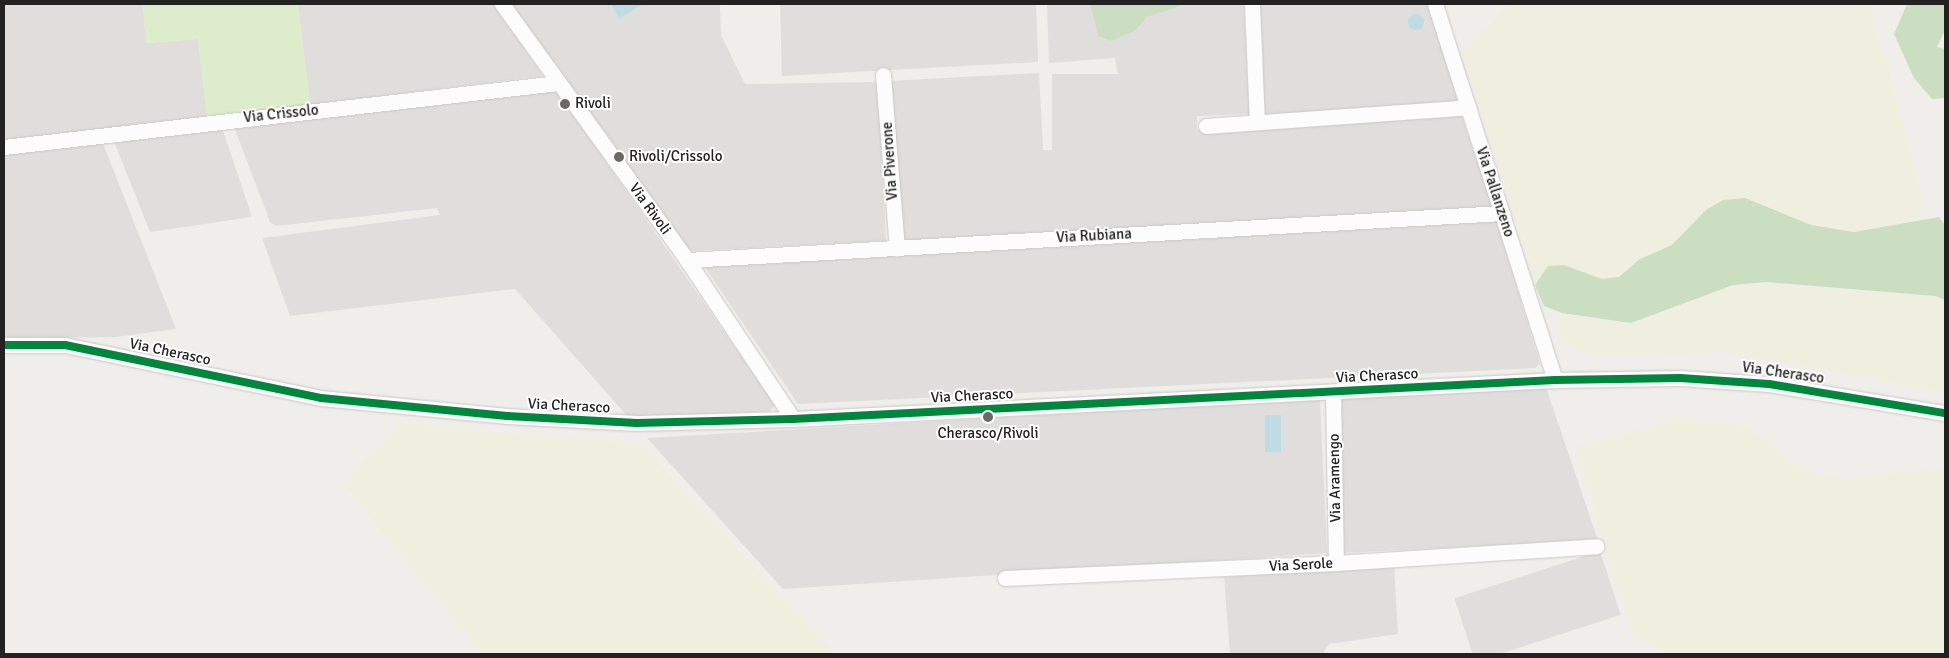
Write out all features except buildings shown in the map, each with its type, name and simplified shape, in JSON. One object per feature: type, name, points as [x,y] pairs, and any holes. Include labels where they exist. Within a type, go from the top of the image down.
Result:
[{"type":"street","name":"Via Rivoli","points":[[502,4],[686,260],[793,419]]},
{"type":"street","points":[[1252,4],[1257,122]]},
{"type":"street","name":"Via Pallanzeno","points":[[1435,4],[1555,380]]},
{"type":"street","name":"Via Piverone","points":[[884,75],[897,248]]},
{"type":"street","name":"Via Crissolo","points":[[4,147],[558,83]]},
{"type":"street","points":[[1206,126],[1468,107]]},
{"type":"street","name":"Via Rubiana","points":[[686,260],[1502,212]]},
{"type":"street","name":"Via Cherasco","points":[[4,345],[65,344],[321,398],[507,416],[637,423],[793,419],[1555,380],[1724,379],[1945,413]]},
{"type":"street","name":"Via Aramengo","points":[[1333,392],[1336,564]]},
{"type":"street","name":"Via Serole","points":[[1005,578],[1336,564],[1596,546]]},
{"type":"shaded area","points":[[4,4],[143,4],[146,43],[198,39],[207,117],[4,141]]},
{"type":"shaded area","points":[[298,4],[494,4],[543,76],[310,105]]},
{"type":"shaded area","points":[[512,4],[720,4],[721,35],[745,84],[878,82],[886,241],[688,251]]},
{"type":"shaded area","points":[[780,4],[1036,4],[1038,62],[782,76]]},
{"type":"shaded area","points":[[1047,4],[1090,4],[1098,36],[1135,31],[1146,17],[1178,7],[1179,4],[1244,4],[1249,114],[1197,116],[1197,130],[1461,115],[1494,208],[901,241],[889,81],[1039,73],[1043,150],[1052,150],[1052,74],[1118,74],[1115,58],[1049,63]]},
{"type":"shaded area","points":[[1258,4],[1427,4],[1460,101],[1263,115]]},
{"type":"shaded area","points":[[556,90],[775,405],[770,411],[629,418],[515,289],[290,316],[262,238],[440,215],[437,208],[276,226],[270,222],[233,124],[440,105]]},
{"type":"shaded area","points":[[222,128],[252,217],[150,232],[113,139]]},
{"type":"shaded area","points":[[102,141],[176,329],[116,337],[31,338],[4,341],[4,154]]},
{"type":"shaded area","points":[[1496,219],[1540,364],[1535,368],[798,404],[702,263]]},
{"type":"shaded area","points":[[1546,388],[1598,540],[1343,553],[1336,398]]},
{"type":"shaded area","points":[[1320,399],[1327,553],[783,589],[647,438]]},
{"type":"shaded area","points":[[1600,551],[1621,615],[1500,654],[1473,654],[1454,598]]},
{"type":"shaded area","points":[[1394,566],[1398,634],[1329,644],[1323,654],[1230,654],[1224,577]]},
{"type":"green space","points":[[143,4],[298,4],[310,105],[207,117],[198,39],[146,43]]},
{"type":"green space","points":[[1090,4],[1179,4],[1179,7],[1147,17],[1135,31],[1111,41],[1098,36]]},
{"type":"green space","points":[[1510,4],[1870,4],[1924,200],[1918,220],[1854,232],[1811,225],[1745,198],[1706,210],[1672,245],[1640,259],[1619,277],[1602,279],[1564,265],[1548,266],[1535,285],[1462,54]]},
{"type":"green space","points":[[1907,4],[1945,4],[1945,30],[1937,47],[1945,49],[1945,98],[1932,99],[1914,78],[1894,34]]},
{"type":"green space","points":[[1745,198],[1811,225],[1854,232],[1939,217],[1945,225],[1945,300],[1935,296],[1766,282],[1733,285],[1631,323],[1562,313],[1544,306],[1535,285],[1548,266],[1564,265],[1602,279],[1619,277],[1640,259],[1672,245],[1706,210],[1723,200]]},
{"type":"green space","points":[[1766,282],[1935,296],[1945,300],[1945,393],[1724,352],[1593,357],[1568,347],[1556,330],[1562,313],[1631,323],[1733,285]]},
{"type":"green space","points":[[1679,418],[1730,422],[1766,438],[1791,464],[1831,479],[1937,469],[1945,472],[1945,654],[1669,654],[1630,631],[1576,448]]},
{"type":"green space","points":[[399,423],[641,444],[835,654],[483,654],[344,485]]},
{"type":"water","points":[[611,4],[643,4],[619,19]]},
{"type":"water","points":[[1413,14],[1419,14],[1424,19],[1422,28],[1413,30],[1408,25],[1408,19]]},
{"type":"water","points":[[1265,415],[1281,415],[1281,452],[1265,452]]},
{"type":"cycle path","points":[[4,345],[65,345],[321,398],[507,416],[637,423],[793,419],[1555,380],[1680,378],[1769,384],[1945,413]]},
{"type":"place","name":"Rivoli","points":[[565,104]]},
{"type":"place","name":"Rivoli/Crissolo","points":[[619,157]]},
{"type":"place","name":"Cherasco/Rivoli","points":[[988,417]]}]
